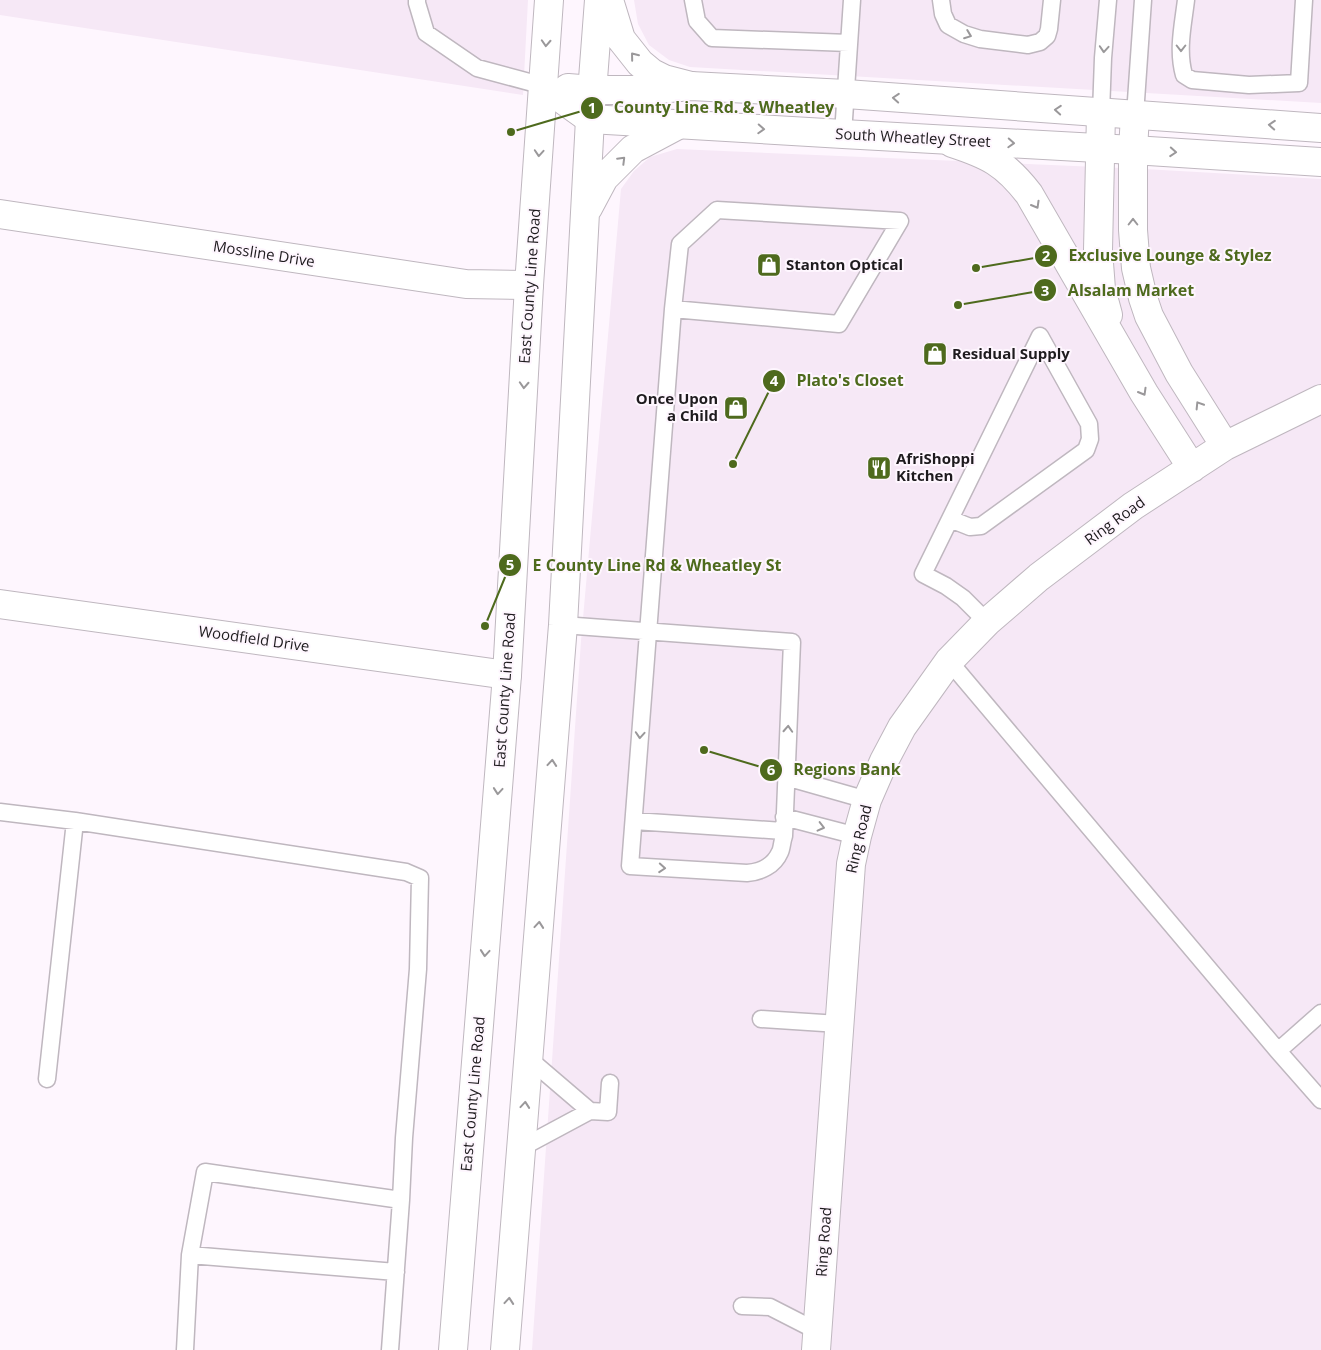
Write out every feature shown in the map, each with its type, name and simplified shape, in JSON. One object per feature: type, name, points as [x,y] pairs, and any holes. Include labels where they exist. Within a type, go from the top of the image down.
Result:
[{"type":"street","name":"East County Line Road","points":[[453,1350],[507,675],[529,286],[549,0]]},
{"type":"street","points":[[510,1345],[521,1148],[563,625],[590,119],[599,0]]},
{"type":"street","points":[[609,0],[621,39],[640,63],[652,73],[664,79],[691,86]]},
{"type":"street","points":[[544,86],[593,90],[647,90],[691,86],[846,94],[1321,128]]},
{"type":"street","points":[[544,86],[590,119]]},
{"type":"street","points":[[1101,113],[1098,250],[1101,289],[1114,337],[1126,362]]},
{"type":"street","points":[[1135,115],[1133,240],[1136,268],[1143,298],[1149,316],[1170,358],[1225,446]]},
{"type":"street","name":"South Wheatley Street","points":[[590,119],[1321,162]]},
{"type":"street","points":[[585,214],[604,178],[633,149],[680,124]]},
{"type":"street","points":[[942,140],[994,159],[1020,182],[1029,194],[1144,394],[1192,468]]},
{"type":"street","name":"Mossline Drive","points":[[0,214],[466,284],[529,286]]},
{"type":"street","name":"Ring Road","points":[[817,1341],[851,864],[867,800],[884,761],[902,727],[948,661],[987,622],[1039,577],[1133,506],[1225,446],[1321,399]]},
{"type":"street","name":"Woodfield Drive","points":[[0,604],[507,675]]},
{"type":"lane","points":[[417,0],[426,33],[477,68],[544,86]]},
{"type":"lane","points":[[693,0],[697,21],[712,38],[849,43]]},
{"type":"lane","points":[[843,134],[852,0]]},
{"type":"lane","points":[[941,0],[943,14],[948,25],[964,34],[980,39],[1028,46],[1040,42],[1047,36],[1052,0]]},
{"type":"lane","points":[[1101,113],[1108,0]]},
{"type":"lane","points":[[1135,115],[1143,0]]},
{"type":"lane","points":[[1186,0],[1180,43],[1181,64],[1184,75],[1192,80],[1249,85],[1299,83],[1304,0]]},
{"type":"lane","points":[[563,625],[648,632],[792,642],[784,824],[780,853],[767,867],[757,872],[746,873],[630,866],[634,821],[648,632],[673,309],[680,244],[717,210],[900,220],[839,324],[673,309]]},
{"type":"lane","points":[[950,519],[970,527],[981,526],[1086,450],[1090,439],[1090,424],[1040,336],[959,502],[950,519],[923,574],[946,586],[963,598],[987,622]]},
{"type":"lane","points":[[948,661],[1321,1100]]},
{"type":"lane","points":[[786,777],[867,800]]},
{"type":"lane","points":[[0,812],[76,821],[406,872],[420,878],[418,969],[404,1138],[390,1350]]},
{"type":"lane","points":[[47,1079],[76,821]]},
{"type":"lane","points":[[634,821],[784,824],[857,836]]},
{"type":"lane","points":[[1278,1051],[1321,1013]]},
{"type":"lane","points":[[761,1019],[839,1024]]},
{"type":"lane","points":[[528,1058],[590,1111]]},
{"type":"lane","points":[[521,1148],[590,1111],[608,1112],[610,1082]]},
{"type":"lane","points":[[185,1350],[190,1255],[204,1172],[401,1200]]},
{"type":"lane","points":[[190,1255],[396,1272]]},
{"type":"lane","points":[[742,1306],[770,1307],[817,1341]]},
{"type":"shaded area","points":[[0,0],[528,0],[523,95],[0,15]]},
{"type":"shaded area","points":[[634,0],[1321,0],[1321,103],[690,67],[669,60],[649,45],[638,24]]},
{"type":"shaded area","points":[[677,149],[1144,169],[1321,179],[1321,1350],[532,1350],[581,641],[621,189],[634,171],[650,157]]},
{"type":"place","name":"County Line Rd. & Wheatley","points":[[511,132]]},
{"type":"place","name":"Stanton Optical","points":[[769,265]]},
{"type":"place","name":"Exclusive Lounge & Stylez","points":[[976,268]]},
{"type":"place","name":"Alsalam Market","points":[[958,305]]},
{"type":"place","name":"Residual Supply","points":[[935,354]]},
{"type":"place","name":"Once Upon a Child","points":[[736,408]]},
{"type":"place","name":"Plato's Closet","points":[[733,464]]},
{"type":"place","name":"AfriShoppi Kitchen","points":[[879,468]]},
{"type":"place","name":"E County Line Rd & Wheatley St","points":[[485,626]]},
{"type":"place","name":"Regions Bank","points":[[704,750]]}]
